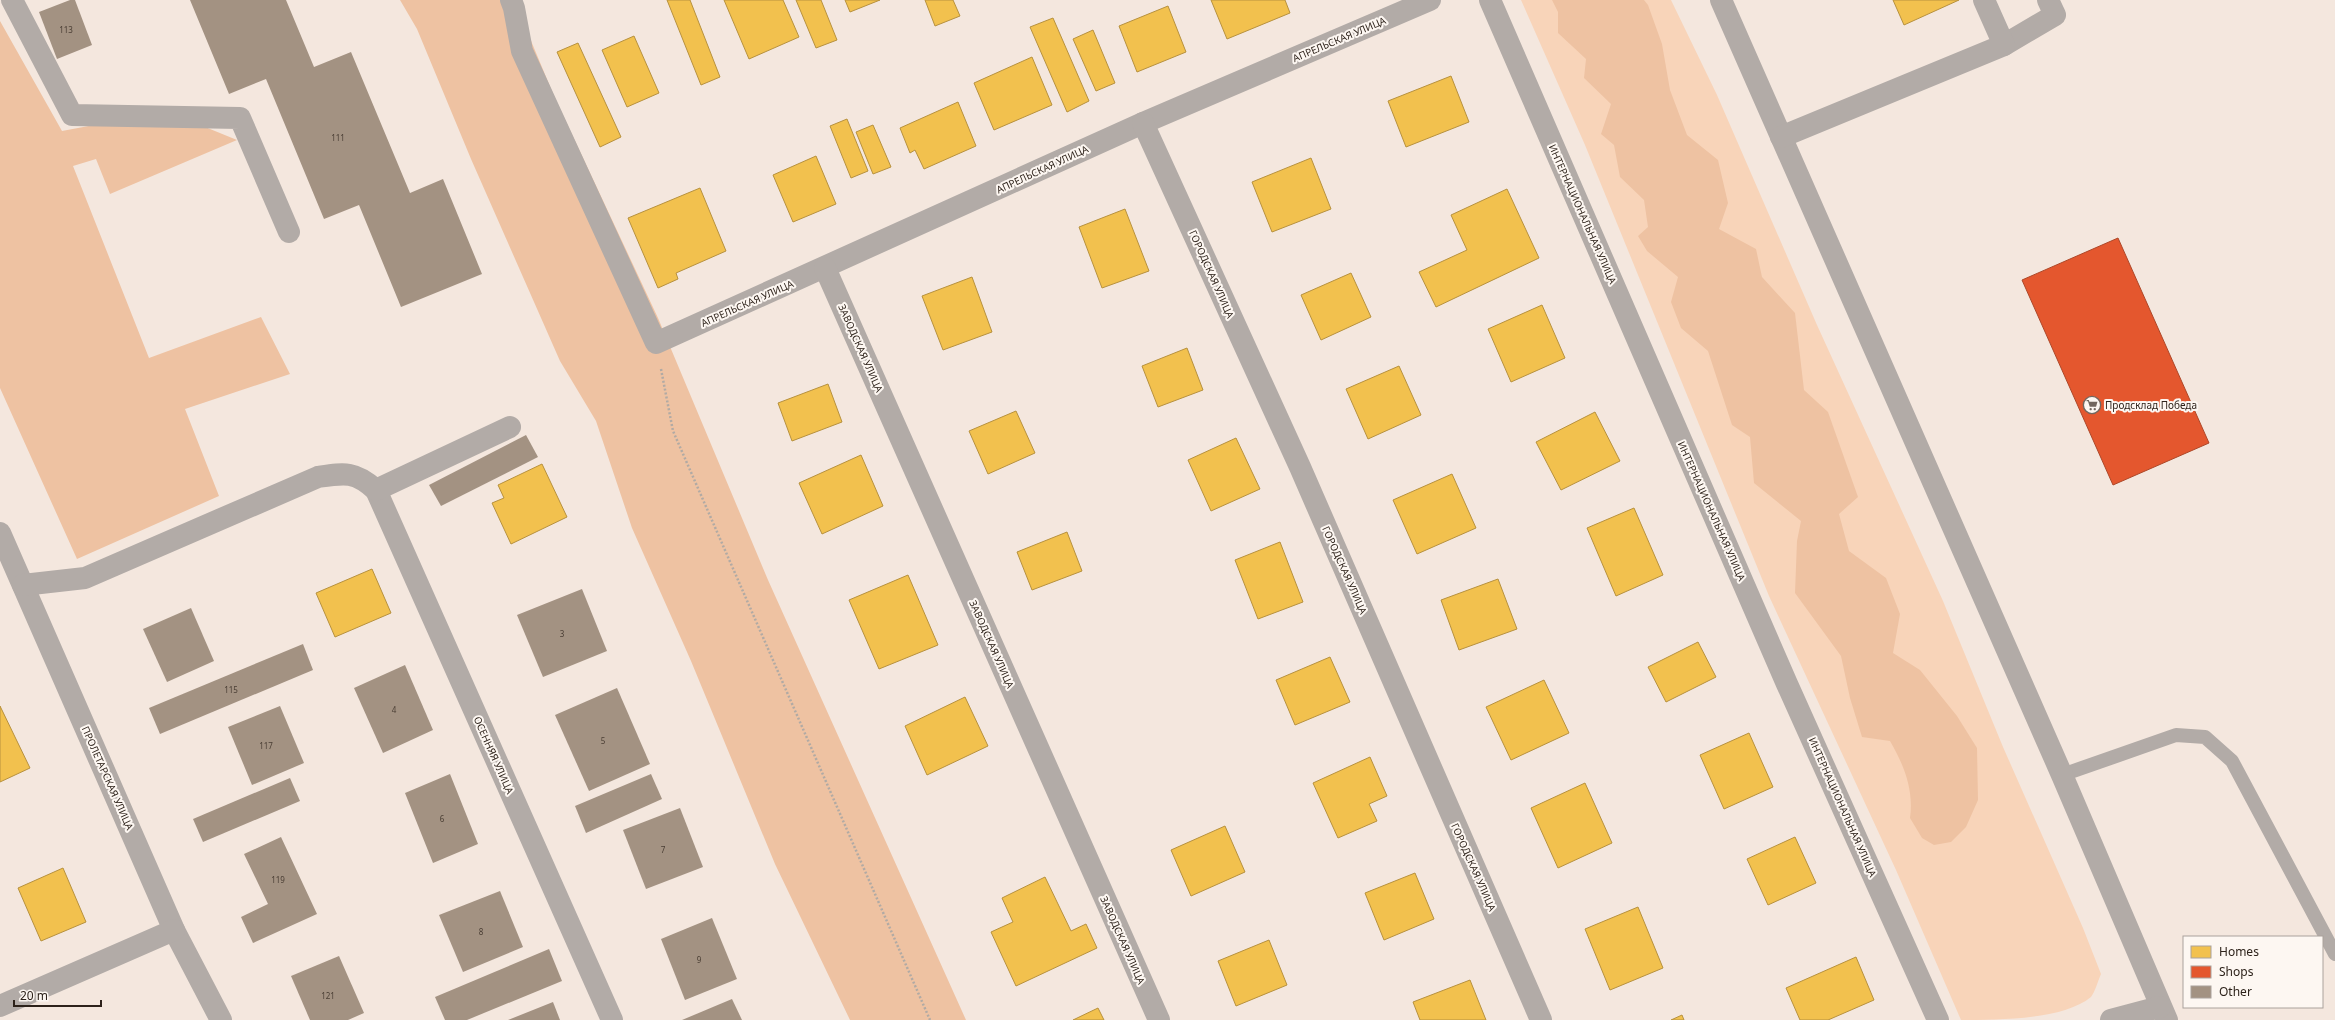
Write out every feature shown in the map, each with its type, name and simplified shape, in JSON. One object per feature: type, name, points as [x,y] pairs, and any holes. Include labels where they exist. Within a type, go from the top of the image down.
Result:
[{"type":"street","points":[[12,0],[72,116],[240,118],[289,232]]},
{"type":"street","name":"АПРЕЛЬСКАЯ УЛИЦА","points":[[656,343],[825,268],[1143,123],[1430,0]]},
{"type":"street","name":"ИНТЕРНАЦИОНАЛЬНАЯ УЛИЦА","points":[[1490,0],[1787,684],[1938,1020]]},
{"type":"street","points":[[1721,0],[2062,775],[2164,1013],[2111,1020]]},
{"type":"street","points":[[1984,0],[2004,46]]},
{"type":"street","points":[[1781,137],[2004,46],[2055,15],[2048,0]]},
{"type":"street","points":[[519,3],[522,51],[656,343]]},
{"type":"street","name":"ГОРОДСКАЯ УЛИЦА","points":[[1143,123],[1300,467],[1541,1020]]},
{"type":"street","name":"ЗАВОДСКАЯ УЛИЦА","points":[[825,268],[1158,1020]]},
{"type":"street","points":[[24,585],[85,578],[318,477],[342,474],[362,478],[376,490],[510,427]]},
{"type":"street","name":"ОСЕННЯЯ УЛИЦА","points":[[376,490],[612,1020]]},
{"type":"street","name":"ПРОЛЕТАРСКАЯ УЛИЦА","points":[[0,533],[174,930],[221,1020]]},
{"type":"street","points":[[0,1006],[174,930]]},
{"type":"lane","points":[[2062,775],[2176,735],[2205,738],[2232,761],[2335,954]]},
{"type":"path","points":[[656,343],[673,431],[930,1020]]},
{"type":"shaded area","points":[[400,0],[505,0],[529,36],[554,96],[658,318],[768,580],[966,1020],[850,1020],[775,864],[691,661],[632,528],[596,421],[560,361],[471,159],[417,29]]},
{"type":"shaded area","points":[[1521,0],[1671,0],[1717,95],[1817,325],[1943,601],[2003,747],[2083,928],[2101,974],[2091,997],[2079,1005],[2064,1010],[2029,1017],[1993,1020],[1961,1020],[1896,870],[1769,596],[1585,145]]},
{"type":"shaded area","points":[[1552,0],[1644,0],[1648,5],[1662,44],[1670,90],[1687,135],[1718,160],[1728,203],[1719,229],[1756,249],[1762,277],[1795,313],[1804,390],[1828,412],[1858,497],[1839,514],[1849,551],[1886,578],[1900,614],[1893,653],[1920,670],[1957,716],[1977,748],[1978,800],[1966,827],[1951,842],[1934,845],[1922,838],[1910,818],[1911,798],[1907,778],[1900,759],[1890,741],[1862,737],[1850,698],[1841,656],[1795,593],[1797,541],[1801,521],[1754,483],[1750,437],[1732,425],[1708,351],[1681,328],[1671,302],[1678,277],[1647,251],[1638,236],[1648,227],[1644,200],[1620,177],[1614,145],[1601,134],[1611,104],[1584,78],[1586,59],[1558,33],[1558,12]]},
{"type":"shaded area","points":[[0,21],[62,131],[142,116],[188,120],[237,140],[110,194],[96,159],[73,166],[149,358],[261,317],[290,374],[185,409],[219,496],[77,559],[0,388]]},
{"type":"building: Homes","points":[[667,0],[690,0],[720,77],[701,85]]},
{"type":"building: Homes","points":[[724,0],[783,0],[799,37],[749,59]]},
{"type":"building: Homes","points":[[796,0],[821,0],[837,40],[816,48]]},
{"type":"building: Homes","points":[[845,0],[880,0],[850,12]]},
{"type":"building: Homes","points":[[925,0],[953,0],[960,16],[935,26]]},
{"type":"building: Homes","points":[[1211,0],[1285,0],[1290,13],[1227,39]]},
{"type":"building: Homes","points":[[1893,0],[1959,0],[1904,25]]},
{"type":"building: Homes","points":[[1168,6],[1186,52],[1137,72],[1119,26]]},
{"type":"building: Homes","points":[[1053,18],[1089,101],[1067,112],[1030,27]]},
{"type":"building: Homes","points":[[1093,30],[1115,83],[1096,91],[1073,39]]},
{"type":"building: Homes","points":[[634,36],[659,93],[627,107],[602,50]]},
{"type":"building: Homes","points":[[578,43],[621,137],[600,147],[557,52]]},
{"type":"building: Homes","points":[[1032,57],[1052,105],[994,130],[974,83]]},
{"type":"building: Homes","points":[[1451,76],[1469,122],[1406,147],[1388,101]]},
{"type":"building: Homes","points":[[958,102],[976,146],[924,169],[915,150],[910,153],[900,128]]},
{"type":"building: Homes","points":[[847,119],[868,171],[851,178],[830,126]]},
{"type":"building: Homes","points":[[873,125],[891,167],[873,174],[856,132]]},
{"type":"building: Homes","points":[[816,156],[836,204],[793,222],[773,175]]},
{"type":"building: Homes","points":[[1311,158],[1331,209],[1272,232],[1252,182]]},
{"type":"building: Homes","points":[[700,188],[726,251],[676,273],[678,279],[658,288],[628,218]]},
{"type":"building: Homes","points":[[1507,189],[1539,258],[1436,307],[1419,272],[1467,250],[1451,215]]},
{"type":"building: Homes","points":[[1125,209],[1149,271],[1102,288],[1079,227]]},
{"type":"building: Homes","points":[[1351,273],[1371,317],[1321,340],[1301,295]]},
{"type":"building: Homes","points":[[972,277],[992,332],[943,350],[922,296]]},
{"type":"building: Homes","points":[[1542,305],[1565,358],[1511,382],[1488,329]]},
{"type":"building: Homes","points":[[1187,348],[1203,390],[1158,407],[1142,366]]},
{"type":"building: Homes","points":[[1399,366],[1421,415],[1368,439],[1346,389]]},
{"type":"building: Homes","points":[[828,384],[842,422],[792,441],[778,403]]},
{"type":"building: Homes","points":[[1016,411],[1035,453],[988,474],[969,431]]},
{"type":"building: Homes","points":[[1595,412],[1620,461],[1561,490],[1536,442]]},
{"type":"building: Homes","points":[[1236,438],[1260,489],[1211,511],[1188,460]]},
{"type":"building: Homes","points":[[861,455],[883,506],[822,534],[799,483]]},
{"type":"building: Homes","points":[[542,464],[567,517],[511,544],[492,503],[504,498],[498,485]]},
{"type":"building: Homes","points":[[1452,474],[1476,528],[1417,554],[1393,500]]},
{"type":"building: Homes","points":[[1634,508],[1663,575],[1616,596],[1587,528]]},
{"type":"building: Homes","points":[[1067,532],[1082,571],[1032,590],[1017,552]]},
{"type":"building: Homes","points":[[1280,542],[1303,602],[1258,619],[1235,560]]},
{"type":"building: Homes","points":[[372,569],[391,613],[335,637],[316,593]]},
{"type":"building: Homes","points":[[908,575],[938,645],[879,669],[849,600]]},
{"type":"building: Homes","points":[[1498,579],[1517,629],[1459,650],[1441,600]]},
{"type":"building: Homes","points":[[1698,642],[1716,677],[1666,702],[1648,667]]},
{"type":"building: Homes","points":[[1330,657],[1350,702],[1295,725],[1276,680]]},
{"type":"building: Homes","points":[[1544,680],[1569,733],[1511,760],[1486,707]]},
{"type":"building: Homes","points":[[965,697],[988,746],[927,775],[905,726]]},
{"type":"building: Homes","points":[[0,706],[30,768],[0,782]]},
{"type":"building: Homes","points":[[1749,733],[1773,787],[1724,809],[1700,755]]},
{"type":"building: Homes","points":[[1370,757],[1387,796],[1369,804],[1377,821],[1338,838],[1313,783]]},
{"type":"building: Homes","points":[[1585,783],[1612,843],[1558,868],[1531,808]]},
{"type":"building: Homes","points":[[1225,826],[1245,872],[1191,896],[1171,850]]},
{"type":"building: Homes","points":[[1795,837],[1816,883],[1768,905],[1747,859]]},
{"type":"building: Homes","points":[[63,868],[86,922],[41,941],[18,888]]},
{"type":"building: Homes","points":[[1415,873],[1434,919],[1384,940],[1365,893]]},
{"type":"building: Homes","points":[[1045,877],[1071,931],[1086,924],[1097,948],[1016,986],[991,932],[1013,922],[1002,898]]},
{"type":"building: Homes","points":[[1638,907],[1663,968],[1610,990],[1585,929]]},
{"type":"building: Homes","points":[[1269,940],[1287,985],[1236,1006],[1218,961]]},
{"type":"building: Homes","points":[[1856,957],[1874,1000],[1828,1020],[1800,1020],[1786,988]]},
{"type":"building: Homes","points":[[1470,980],[1486,1020],[1420,1020],[1413,1002]]},
{"type":"building: Homes","points":[[1098,1008],[1104,1020],[1073,1020]]},
{"type":"building: Homes","points":[[1682,1015],[1684,1020],[1671,1020]]},
{"type":"building: Shops","points":[[2118,238],[2209,443],[2113,485],[2022,280]]},
{"type":"building: Other","points":[[70,0],[75,0],[92,45],[57,59],[39,12]]},
{"type":"building: Other","points":[[190,0],[286,0],[314,67],[351,52],[410,193],[443,179],[482,274],[401,307],[359,205],[324,219],[266,79],[229,94]]},
{"type":"building: Other","points":[[526,435],[538,457],[441,506],[429,485]]},
{"type":"building: Other","points":[[582,589],[607,651],[543,677],[517,615]]},
{"type":"building: Other","points":[[191,608],[214,661],[167,682],[143,629]]},
{"type":"building: Other","points":[[303,644],[313,670],[160,734],[149,708]]},
{"type":"building: Other","points":[[405,665],[433,730],[383,753],[354,688]]},
{"type":"building: Other","points":[[617,688],[650,764],[589,791],[555,715]]},
{"type":"building: Other","points":[[280,706],[304,763],[252,785],[228,727]]},
{"type":"building: Other","points":[[450,774],[478,844],[433,863],[405,793]]},
{"type":"building: Other","points":[[651,774],[662,799],[586,833],[575,806]]},
{"type":"building: Other","points":[[290,778],[300,801],[203,842],[193,819]]},
{"type":"building: Other","points":[[680,808],[703,867],[646,889],[623,830]]},
{"type":"building: Other","points":[[281,837],[317,914],[253,943],[241,917],[268,904],[244,854]]},
{"type":"building: Other","points":[[500,891],[523,947],[463,972],[439,915]]},
{"type":"building: Other","points":[[712,918],[737,979],[685,1000],[661,939]]},
{"type":"building: Other","points":[[549,949],[562,981],[467,1020],[445,1020],[435,997]]},
{"type":"building: Other","points":[[339,956],[364,1013],[348,1020],[310,1020],[291,976]]},
{"type":"building: Other","points":[[732,999],[742,1020],[682,1020]]},
{"type":"building: Other","points":[[553,1002],[560,1020],[508,1020]]},
{"type":"place","name":"Продсклад Победа","points":[[2092,405]]}]
